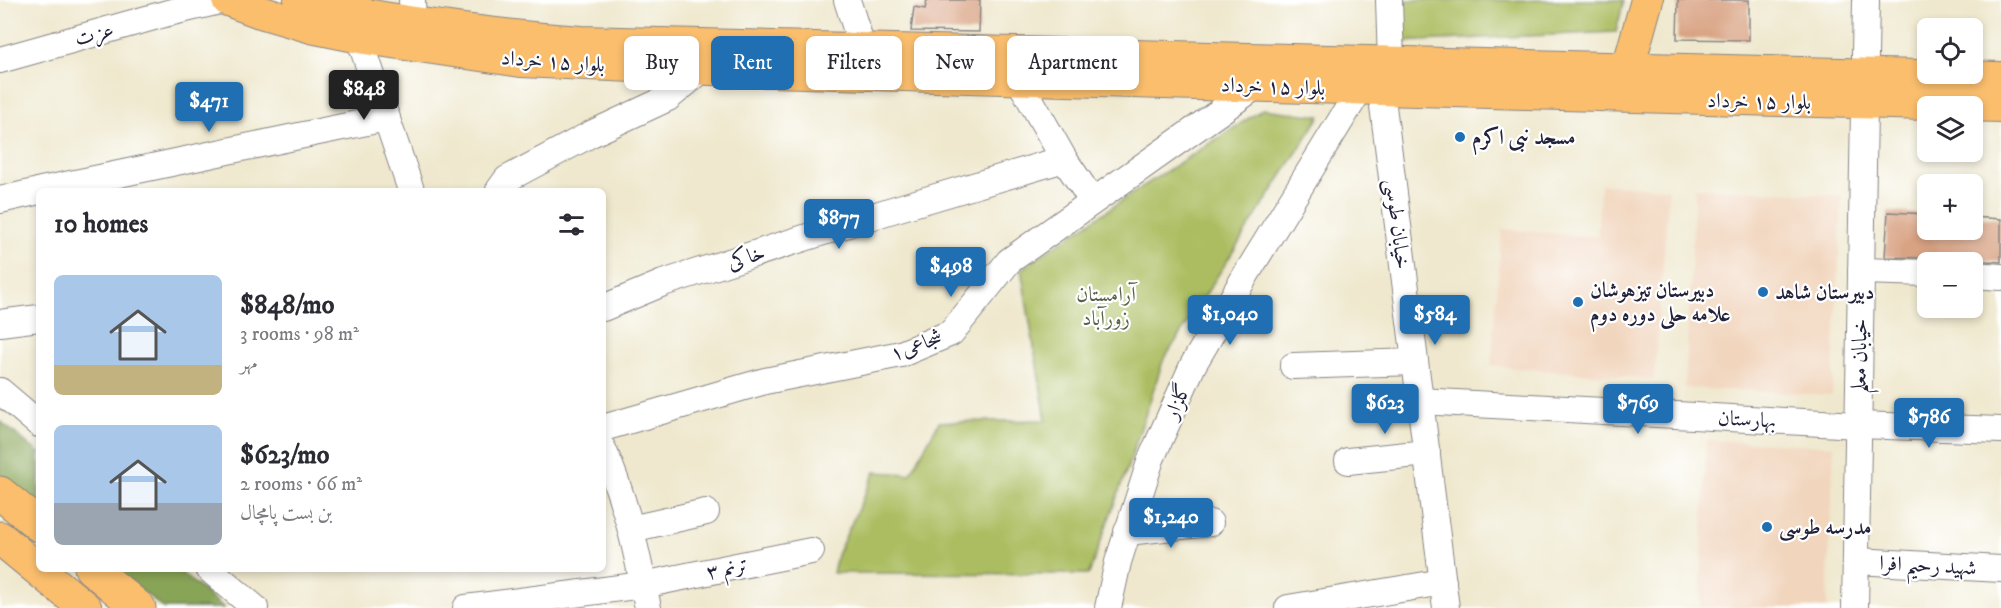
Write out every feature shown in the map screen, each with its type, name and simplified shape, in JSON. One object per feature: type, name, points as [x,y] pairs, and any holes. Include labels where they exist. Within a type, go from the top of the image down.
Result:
[{"type":"highway","points":[[0,493],[36,523]]},
{"type":"highway","points":[[0,538],[36,568]]},
{"type":"highway","points":[[41,572],[85,608]]},
{"type":"highway","points":[[96,572],[139,608]]},
{"type":"main road","name":"بلوار ۱۵ خرداد","points":[[226,0],[301,24],[359,37],[521,61],[703,69],[914,65]]},
{"type":"main road","points":[[1629,68],[1647,0]]},
{"type":"main road","name":"بلوار ۱۵ خرداد","points":[[304,1],[358,14],[412,11],[516,37],[581,42],[806,48]]},
{"type":"main road","name":"بلوار ۱۵ خرداد","points":[[995,65],[1378,80],[1863,89],[2001,78]]},
{"type":"main road","name":"بلوار ۱۵ خرداد","points":[[1139,82],[1256,86],[1629,68],[1863,89],[2001,106]]},
{"type":"street","name":"عزت","points":[[0,60],[168,13],[226,0]]},
{"type":"street","name":"خیابان طوسی","points":[[1389,0],[1378,80],[1446,608]]},
{"type":"street","name":"خیابان معلم","points":[[1855,608],[1866,0]]},
{"type":"street","points":[[852,1],[860,36]]},
{"type":"street","points":[[359,37],[410,188]]},
{"type":"street","points":[[500,188],[507,179],[591,134],[668,98],[703,69]]},
{"type":"street","name":"گلزار","points":[[1108,608],[1118,562],[1151,459],[1193,365],[1253,263],[1378,80]]},
{"type":"street","name":"شجاعی۱","points":[[606,427],[765,381],[902,354],[951,333],[1008,261],[1256,86]]},
{"type":"street","points":[[1025,90],[1064,159],[1092,200]]},
{"type":"street","points":[[55,188],[387,118]]},
{"type":"street","name":"خاکی","points":[[606,307],[663,283],[889,211],[1064,159]]},
{"type":"street","points":[[0,200],[36,192]]},
{"type":"street","points":[[1861,271],[1917,273]]},
{"type":"street","points":[[1983,276],[2001,277]]},
{"type":"street","points":[[0,324],[36,318]]},
{"type":"street","points":[[1293,366],[1415,362]]},
{"type":"street","points":[[0,391],[36,421]]},
{"type":"street","name":"بهارستان","points":[[1420,401],[1858,425],[2001,430]]},
{"type":"street","points":[[1348,461],[1427,453]]},
{"type":"street","points":[[606,455],[618,481],[638,554],[646,596]]},
{"type":"street","points":[[631,529],[706,512]]},
{"type":"street","points":[[1127,532],[1210,522]]},
{"type":"street","name":"ترنم ۳","points":[[466,608],[646,596],[811,551]]},
{"type":"street","name":"شهید رحیم افرا","points":[[1856,561],[2001,569]]},
{"type":"street","points":[[213,572],[255,608]]},
{"type":"street","points":[[1288,608],[1443,582]]},
{"type":"shaded area","name":"دبیرستان تیزهوشان علامه حلی دوره دوم","points":[[1601,184],[1669,189],[1654,379],[1491,366],[1502,229],[1597,237]]},
{"type":"shaded area","name":"دبیرستان شاهد","points":[[1695,188],[1842,196],[1832,395],[1685,388]]},
{"type":"shaded area","name":"مدرسه طوسی","points":[[1706,440],[1834,446],[1827,608],[1700,608]]},
{"type":"green space","points":[[1397,0],[1624,0],[1616,32],[1399,42]]},
{"type":"green space","name":"آرامستان زورآباد","points":[[1263,109],[1320,116],[1163,361],[1089,574],[833,573],[837,555],[875,472],[910,474],[939,422],[1046,420],[1021,269]]},
{"type":"green space","points":[[0,421],[36,451],[36,504],[0,474]]},
{"type":"green space","points":[[119,572],[181,572],[224,608],[163,608]]},
{"type":"building","points":[[927,0],[980,0],[979,32],[911,31],[914,7],[925,9]]},
{"type":"building","points":[[1678,0],[1749,0],[1749,40],[1677,39]]},
{"type":"building","points":[[1888,212],[1917,213],[1917,240],[1983,240],[1983,218],[2001,219],[2001,262],[1983,261],[1983,252],[1917,252],[1917,258],[1885,257]]},
{"type":"place","name":"مسجد نبی اکرم","points":[[1460,137]]},
{"type":"place","name":"دبیرستان شاهد","points":[[1763,292]]},
{"type":"place","name":"دبیرستان تیزهوشان علامه حلی دوره دوم","points":[[1578,302]]},
{"type":"place","name":"مدرسه طوسی","points":[[1767,527]]}]
